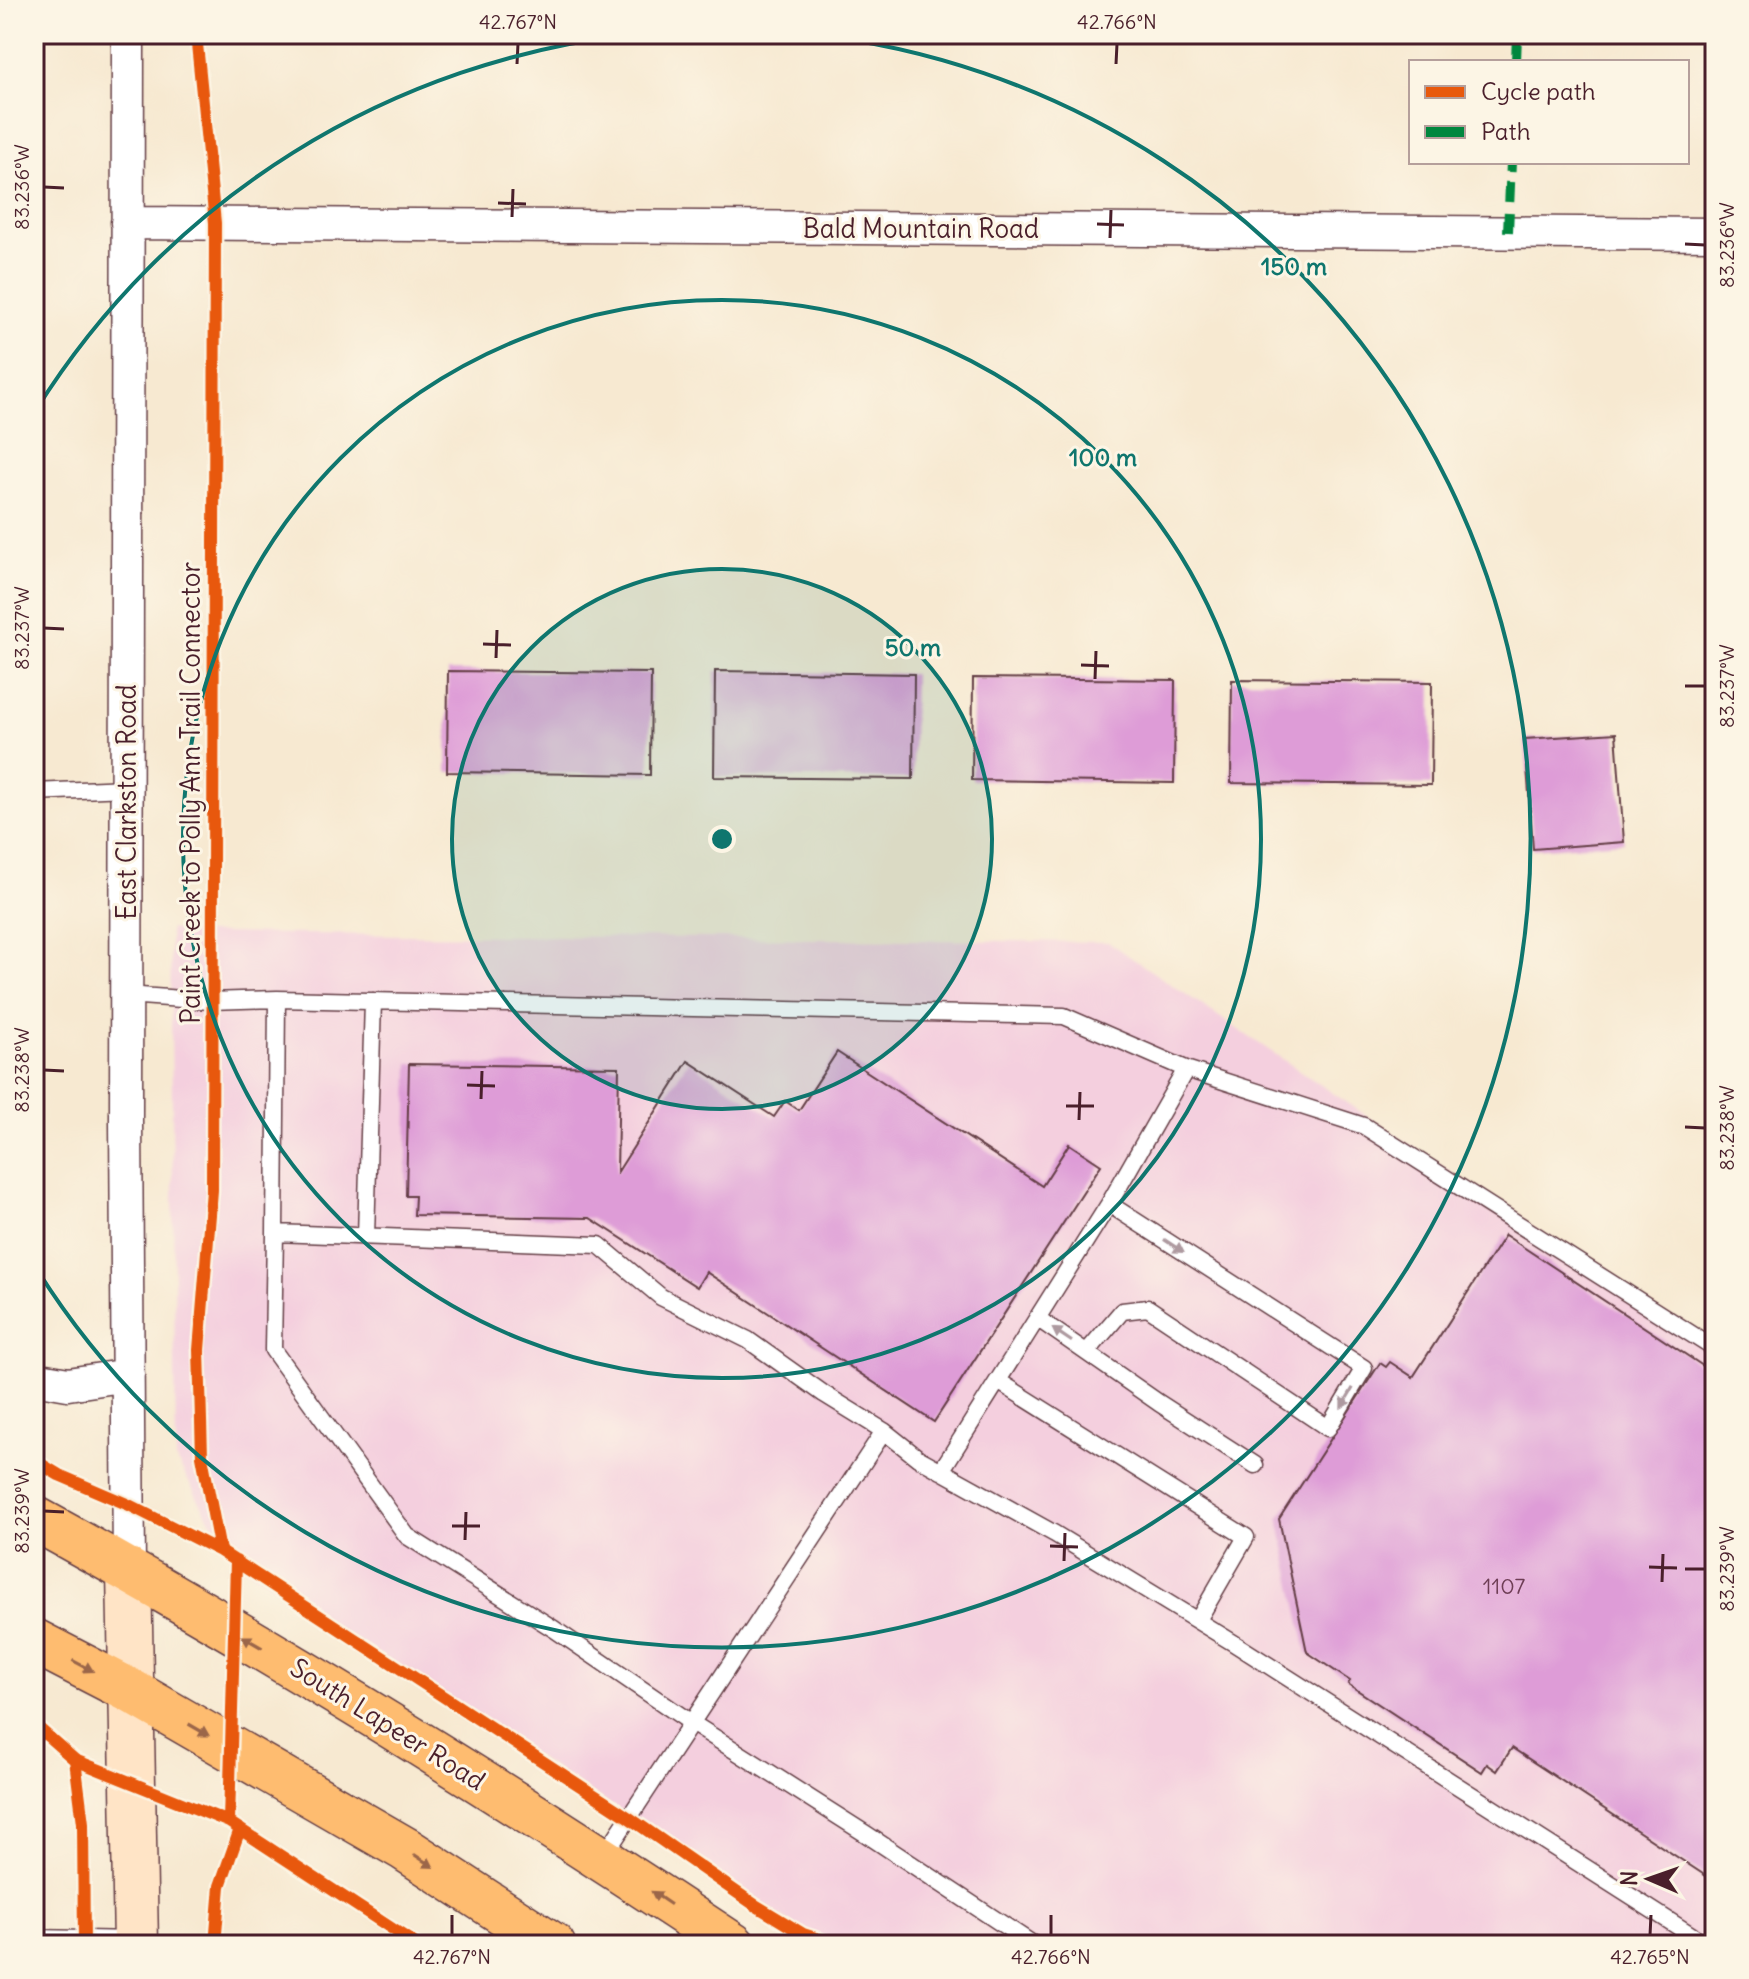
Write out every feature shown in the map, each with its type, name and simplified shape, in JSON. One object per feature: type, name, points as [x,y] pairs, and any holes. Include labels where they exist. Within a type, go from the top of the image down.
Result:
[{"type":"main road","name":"South Lapeer Road","points":[[34,1518],[335,1690],[602,1858],[733,1945]]},
{"type":"main road","points":[[129,1571],[136,1942]]},
{"type":"main road","points":[[34,1641],[131,1691],[405,1849],[553,1945]]},
{"type":"street","name":"East Clarkston Road","points":[[128,34],[126,995],[129,1571]]},
{"type":"street","name":"Bald Mountain Road","points":[[127,223],[1715,234]]},
{"type":"street","points":[[34,1378],[68,1384],[128,1375]]},
{"type":"lane","points":[[34,792],[126,788]]},
{"type":"lane","points":[[126,995],[210,1001],[277,999],[1064,1016],[1186,1069],[1364,1126],[1715,1349]]},
{"type":"lane","points":[[277,999],[273,1350],[407,1536],[554,1629],[690,1722],[1034,1945]]},
{"type":"lane","points":[[366,1236],[373,1001]]},
{"type":"lane","points":[[941,1471],[1109,1204],[1186,1069]]},
{"type":"lane","points":[[1087,1352],[1122,1311],[1148,1308],[1328,1428],[1364,1368],[1109,1204]]},
{"type":"lane","points":[[275,1233],[599,1245],[661,1297],[748,1340],[824,1394],[884,1431],[918,1458],[1055,1534],[1198,1620],[1707,1945]]},
{"type":"lane","points":[[1037,1318],[1255,1465]]},
{"type":"lane","points":[[998,1381],[1246,1537],[1198,1620]]},
{"type":"lane","points":[[602,1858],[884,1431]]},
{"type":"lane","points":[[34,1938],[136,1942]]},
{"type":"shaded area","points":[[170,929],[209,933],[1108,942],[1715,1350],[1715,1945],[825,1945],[232,1559],[176,1459]]},
{"type":"building","points":[[448,671],[651,673],[650,775],[447,772]]},
{"type":"building","points":[[715,671],[914,674],[913,779],[714,777]]},
{"type":"building","points":[[973,678],[1175,680],[1174,783],[972,780]]},
{"type":"building","points":[[1232,680],[1432,682],[1431,785],[1231,783]]},
{"type":"building","points":[[1616,733],[1624,842],[1533,849],[1525,739]]},
{"type":"building","points":[[837,1052],[1042,1186],[1069,1144],[1101,1165],[934,1422],[706,1272],[697,1287],[590,1218],[414,1215],[415,1196],[406,1196],[409,1064],[619,1067],[617,1173],[688,1061],[774,1117],[785,1101],[799,1110]]},
{"type":"building","points":[[1505,1235],[1715,1374],[1715,1875],[1706,1876],[1512,1748],[1497,1771],[1487,1764],[1482,1772],[1348,1684],[1350,1681],[1307,1652],[1279,1519],[1380,1363],[1386,1367],[1390,1362],[1413,1377]]},
{"type":"marked path","points":[[1516,60],[1517,34]]},
{"type":"marked path","points":[[1508,232],[1511,164]]},
{"type":"cycle path","name":"Paint Creek to Polly Ann Trail Connector","points":[[34,1489],[34,1460],[59,1475],[129,1505],[220,1551],[202,1456],[199,1350],[212,1190],[215,223],[196,34]]},
{"type":"cycle path","points":[[220,1551],[628,1817],[755,1905],[803,1934],[837,1945]]},
{"type":"cycle path","points":[[75,1760],[229,1822],[236,1561]]},
{"type":"cycle path","points":[[34,1724],[75,1760],[83,1823],[84,1945]]},
{"type":"cycle path","points":[[229,1822],[417,1945]]},
{"type":"cycle path","points":[[215,1945],[220,1886],[240,1829]]}]
